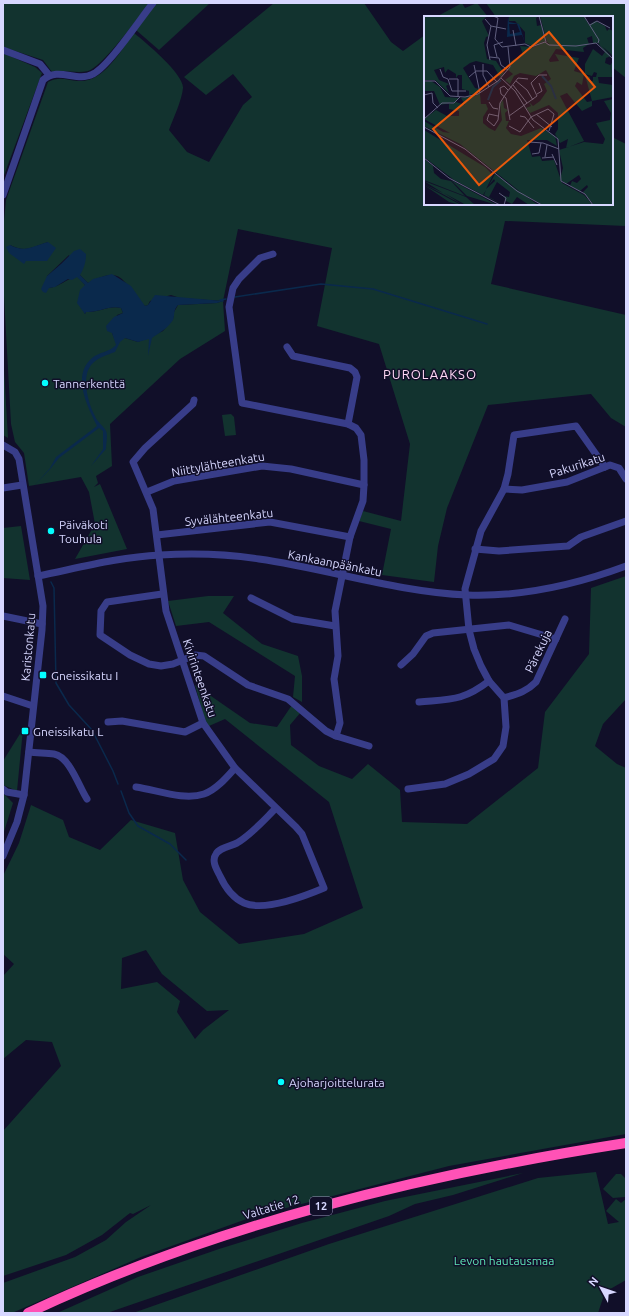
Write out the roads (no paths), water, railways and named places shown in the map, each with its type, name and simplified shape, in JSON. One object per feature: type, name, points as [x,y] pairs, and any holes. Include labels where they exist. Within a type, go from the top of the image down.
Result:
[{"type":"highway","name":"Valtatie 12","points":[[28,1313],[143,1265],[257,1225],[309,1209],[463,1171],[626,1143]]},
{"type":"street","points":[[3,195],[43,80],[50,75],[61,74],[79,77],[93,74],[107,62],[153,3]]},
{"type":"street","points":[[3,50],[40,64],[50,75]]},
{"type":"street","points":[[273,254],[260,258],[239,280],[233,288],[229,307],[242,403],[348,424],[356,428],[361,435],[364,460],[363,500],[350,537],[335,611],[338,656],[334,679],[340,723],[336,736]]},
{"type":"street","points":[[287,347],[293,356],[350,368],[355,372],[357,377],[348,424]]},
{"type":"street","name":"Kivirinteenkatu","points":[[194,400],[193,404],[144,448],[134,462],[153,509],[157,535],[162,594],[169,622],[203,723],[235,768],[276,808],[302,834],[324,888],[290,901],[252,905],[244,903],[236,898],[223,883],[214,863],[214,855],[218,851],[249,835],[276,808]]},
{"type":"street","points":[[408,789],[445,784],[470,774],[494,759],[503,746],[506,727],[504,698],[490,681],[481,666],[469,630],[465,589],[480,530],[504,489],[508,474],[512,439],[517,433],[576,426],[605,467]]},
{"type":"street","name":"Karistonkatu","points":[[3,445],[15,452],[19,459],[22,485],[43,606],[24,795],[17,822],[3,856]]},
{"type":"street","name":"Pakurikatu","points":[[504,489],[522,490],[542,488],[567,482],[605,467],[615,465],[626,479]]},
{"type":"street","name":"Niittylähteenkatu","points":[[147,492],[174,481],[262,466],[291,469],[364,485]]},
{"type":"street","points":[[3,488],[22,485]]},
{"type":"street","points":[[475,549],[499,551],[568,546],[581,537],[626,521]]},
{"type":"street","name":"Syvälähteenkatu","points":[[157,535],[270,522],[350,537]]},
{"type":"street","name":"Kankaanpäänkatu","points":[[38,576],[113,561],[159,555],[195,554],[259,559],[432,592],[466,595],[498,595],[546,590],[592,578],[626,566]]},
{"type":"street","points":[[162,594],[107,602],[101,611],[100,635],[137,659],[148,664],[161,666],[195,655],[204,656],[248,685],[288,699],[326,731],[336,736],[369,746]]},
{"type":"street","points":[[251,598],[293,619],[335,626]]},
{"type":"street","points":[[3,616],[42,624]]},
{"type":"street","name":"Pärekuja","points":[[504,698],[521,694],[536,682],[565,619]]},
{"type":"street","points":[[401,665],[426,636],[433,633],[469,630],[501,624],[556,639]]},
{"type":"street","points":[[419,702],[462,698],[478,690],[490,681]]},
{"type":"street","points":[[3,696],[33,706]]},
{"type":"street","points":[[108,722],[122,721],[185,732],[203,723]]},
{"type":"street","points":[[29,752],[54,754],[61,757],[72,771],[87,799]]},
{"type":"street","points":[[136,787],[191,797],[205,794],[215,788],[235,768]]},
{"type":"street","points":[[3,789],[7,792],[24,795]]},
{"type":"water","points":[[48,242],[56,248],[47,261],[26,261],[24,264],[9,253],[6,247],[10,245],[25,249]]},
{"type":"water","points":[[80,249],[86,254],[86,260],[80,275],[88,283],[93,279],[112,274],[131,286],[145,306],[148,305],[155,295],[223,301],[217,303],[178,305],[175,309],[171,323],[152,338],[148,356],[149,339],[138,342],[125,338],[120,342],[115,352],[95,361],[89,368],[86,389],[92,410],[107,433],[106,449],[91,466],[103,449],[103,431],[99,428],[59,458],[35,485],[50,468],[56,457],[97,426],[89,410],[83,392],[83,374],[86,365],[92,358],[116,345],[112,333],[107,331],[106,326],[114,317],[123,313],[121,308],[117,307],[86,312],[85,314],[77,303],[80,290],[85,285],[77,277],[72,280],[68,279],[55,287],[49,288],[46,293],[43,292],[41,289],[47,276],[74,251]]},
{"type":"waterway","points":[[235,297],[321,284],[373,289],[487,324]]},
{"type":"waterway","points":[[223,301],[220,300],[226,299]]},
{"type":"waterway","points":[[51,582],[54,588],[56,683],[69,705],[92,730],[118,784]]},
{"type":"waterway","points":[[121,791],[129,813],[138,826],[170,844],[186,860]]},
{"type":"place","name":"Tannerkenttä","points":[[45,383]]},
{"type":"place","name":"Päiväkoti Touhula","points":[[51,531]]},
{"type":"place","name":"Gneissikatu I","points":[[43,675]]},
{"type":"place","name":"Gneissikatu L","points":[[25,731]]},
{"type":"place","name":"Ajoharjoittelurata","points":[[281,1082]]},
{"type":"district","name":"PUROLAAKSO","points":[[430,374]]},
{"type":"park label","name":"Levon hautausmaa","points":[[504,1260]]}]
